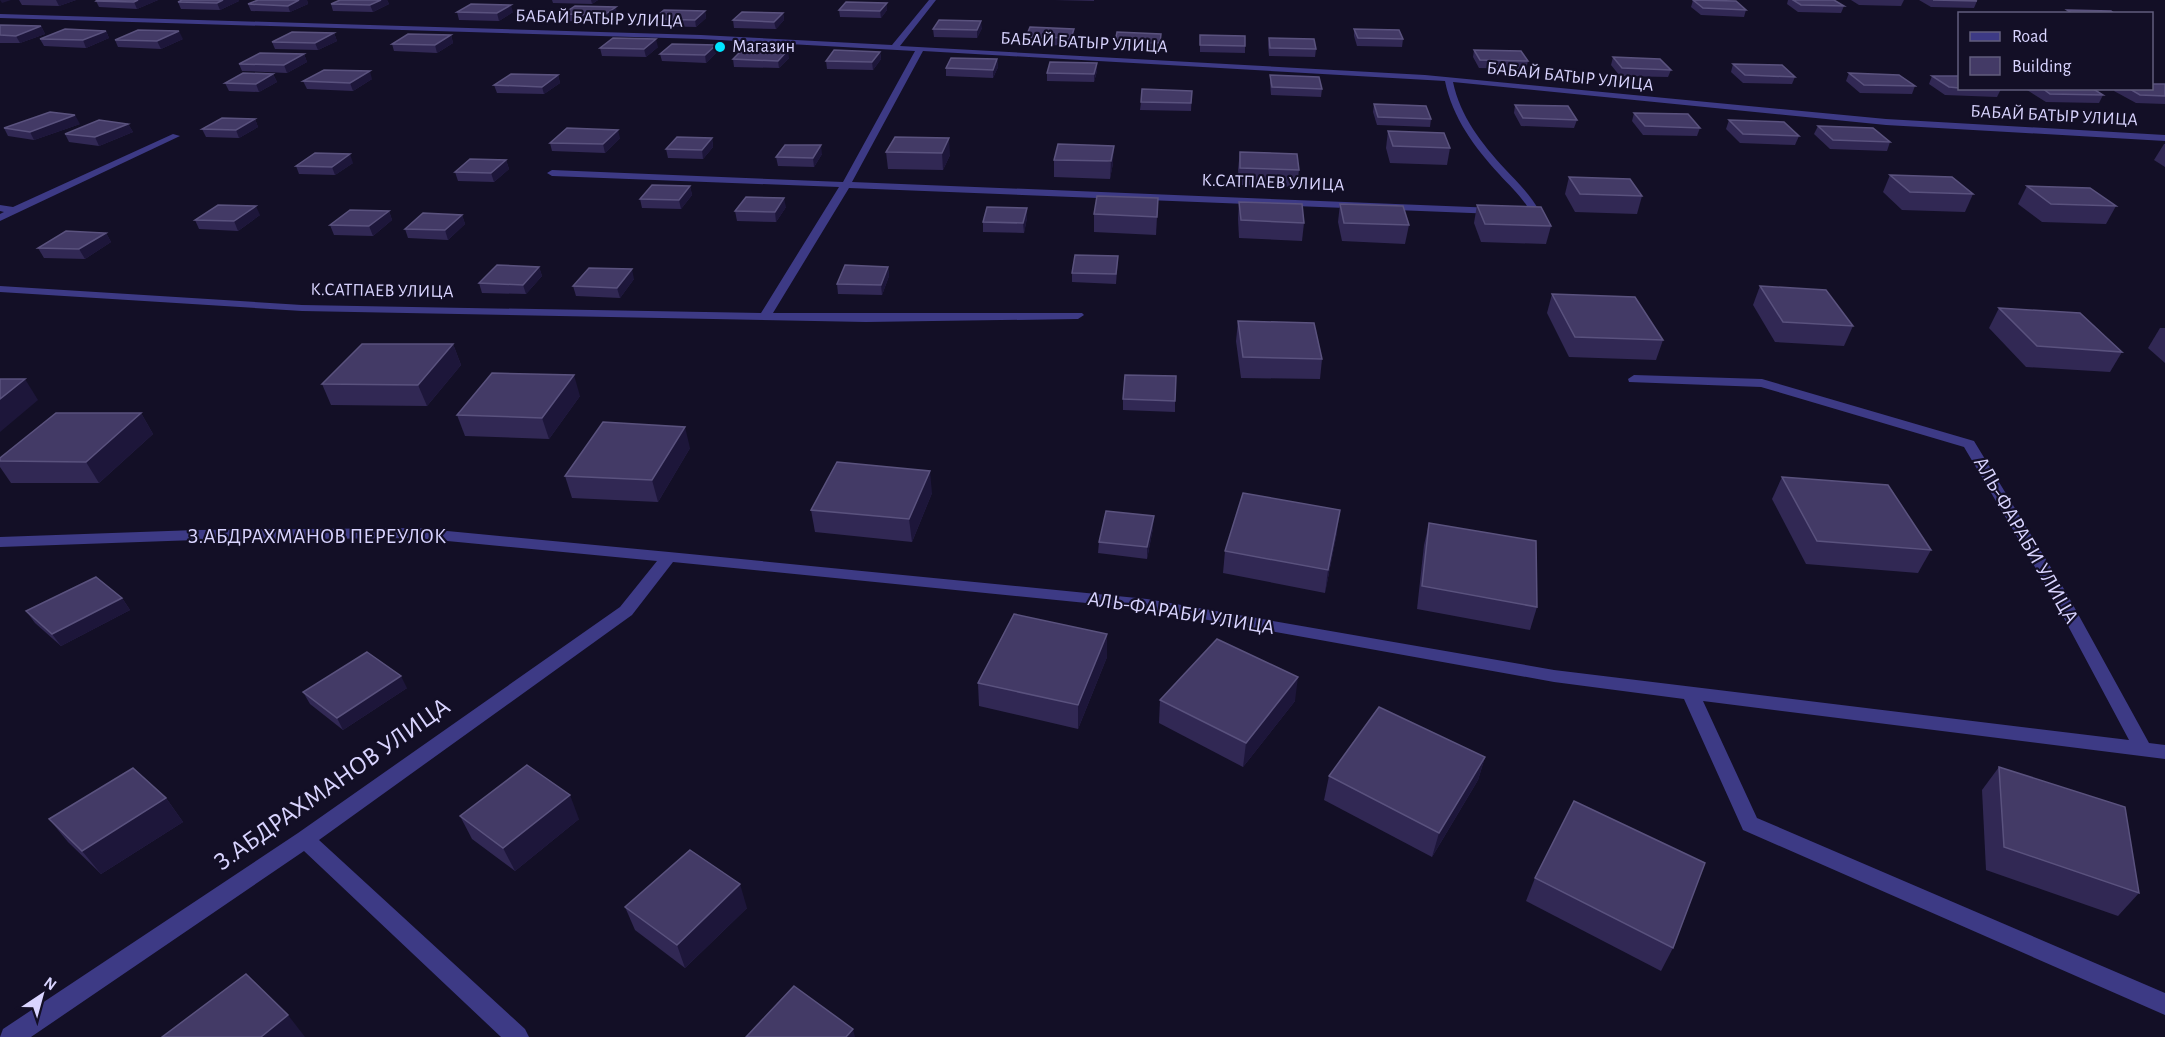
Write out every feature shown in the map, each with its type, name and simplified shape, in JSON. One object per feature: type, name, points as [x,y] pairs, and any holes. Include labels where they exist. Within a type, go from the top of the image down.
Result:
[{"type":"street","points":[[894,48],[933,0]]},
{"type":"street","name":"БАБАЙ БАТЫР УЛИЦА","points":[[0,16],[689,37],[920,49],[1448,79],[1875,121],[2165,138]]},
{"type":"street","points":[[765,316],[847,184],[894,102],[920,49]]},
{"type":"street","points":[[1448,79],[1450,96],[1467,126],[1495,164],[1531,204],[1535,212],[1513,211]]},
{"type":"street","points":[[0,218],[176,136]]},
{"type":"street","name":"К.САТПАЕВ УЛИЦА","points":[[552,173],[1502,211]]},
{"type":"street","points":[[0,208],[15,210]]},
{"type":"street","name":"К.САТПАЕВ УЛИЦА","points":[[0,289],[302,308],[866,318],[1078,315]]},
{"type":"street","name":"АЛЬ-ФАРАБИ УЛИЦА","points":[[1634,379],[1762,384],[1969,444],[2059,594],[2143,749]]},
{"type":"street","name":"З.АБДРАХМАНОВ ПЕРЕУЛОК","points":[[0,542],[196,535],[416,533],[669,557]]},
{"type":"street","name":"АЛЬ-ФАРАБИ УЛИЦА","points":[[669,557],[1147,604],[1554,676],[2165,752]]},
{"type":"street","name":"З.АБДРАХМАНОВ УЛИЦА","points":[[11,1037],[305,839],[626,611],[669,557]]},
{"type":"street","points":[[1690,692],[1750,824],[2165,1004]]},
{"type":"street","points":[[305,839],[517,1037]]},
{"type":"building","points":[[97,0],[138,0],[134,2]]},
{"type":"building","points":[[182,0],[223,0],[217,3],[178,2]]},
{"type":"building","points":[[258,0],[299,0],[288,6],[248,4]]},
{"type":"building","points":[[340,0],[381,0],[370,5],[331,4]]},
{"type":"building","points":[[1693,0],[1736,1],[1746,10],[1703,8]]},
{"type":"building","points":[[1793,0],[1834,0],[1844,6],[1801,5]]},
{"type":"building","points":[[846,2],[887,3],[880,11],[839,10]]},
{"type":"building","points":[[471,4],[511,5],[497,13],[457,12]]},
{"type":"building","points":[[575,6],[616,7],[604,15],[563,14]]},
{"type":"building","points":[[664,10],[705,11],[695,20],[653,19]]},
{"type":"building","points":[[2067,10],[2112,12],[2070,12]]},
{"type":"building","points":[[742,12],[783,13],[774,22],[733,20]]},
{"type":"building","points":[[939,20],[981,21],[977,30],[933,29]]},
{"type":"building","points":[[0,25],[41,26],[16,36],[0,35]]},
{"type":"building","points":[[1030,27],[1074,29],[1071,38],[1026,37]]},
{"type":"building","points":[[65,29],[106,31],[83,40],[40,39]]},
{"type":"building","points":[[1354,29],[1399,30],[1403,39],[1358,38]]},
{"type":"building","points":[[138,30],[179,31],[157,41],[115,40]]},
{"type":"building","points":[[292,32],[334,33],[315,43],[272,42]]},
{"type":"building","points":[[1117,32],[1161,34],[1160,43],[1115,42]]},
{"type":"building","points":[[408,34],[451,35],[435,45],[392,44]]},
{"type":"building","points":[[1200,35],[1245,36],[1245,46],[1200,45]]},
{"type":"building","points":[[613,38],[656,39],[644,49],[600,48]]},
{"type":"building","points":[[1269,38],[1314,39],[1316,49],[1270,48]]},
{"type":"building","points":[[672,44],[716,45],[705,55],[660,54]]},
{"type":"building","points":[[743,49],[788,50],[778,61],[733,59]]},
{"type":"building","points":[[834,50],[880,52],[872,62],[826,61]]},
{"type":"building","points":[[1474,50],[1521,51],[1528,61],[1480,60]]},
{"type":"building","points":[[260,53],[304,54],[284,65],[239,64]]},
{"type":"building","points":[[1613,57],[1660,59],[1671,70],[1622,68]]},
{"type":"building","points":[[951,58],[997,59],[993,70],[946,68]]},
{"type":"building","points":[[1050,62],[1097,63],[1094,74],[1047,73]]},
{"type":"building","points":[[1733,64],[1782,65],[1795,77],[1745,75]]},
{"type":"building","points":[[324,70],[370,71],[350,83],[303,81]]},
{"type":"building","points":[[243,73],[273,74],[256,84],[225,83]]},
{"type":"building","points":[[1849,73],[1899,75],[1915,86],[1864,85]]},
{"type":"building","points":[[511,74],[558,75],[542,87],[494,85]]},
{"type":"building","points":[[1270,75],[1319,77],[1322,89],[1272,87]]},
{"type":"building","points":[[1932,76],[1958,76],[1958,88],[1949,87]]},
{"type":"building","points":[[2153,84],[2165,84],[2165,96],[2140,95],[2131,90],[2153,90]]},
{"type":"building","points":[[1142,89],[1192,91],[1191,103],[1141,102]]},
{"type":"building","points":[[2045,90],[2095,90],[2103,95],[2050,94]]},
{"type":"building","points":[[1374,104],[1426,106],[1431,119],[1378,117]]},
{"type":"building","points":[[1515,105],[1568,106],[1577,120],[1523,118]]},
{"type":"building","points":[[50,112],[75,115],[30,132],[4,128]]},
{"type":"building","points":[[1634,113],[1688,114],[1700,128],[1645,126]]},
{"type":"building","points":[[222,118],[255,119],[236,130],[202,129]]},
{"type":"building","points":[[99,120],[128,124],[95,137],[65,134]]},
{"type":"building","points":[[1729,120],[1784,122],[1799,136],[1743,134]]},
{"type":"building","points":[[1818,126],[1873,128],[1890,142],[1833,140]]},
{"type":"building","points":[[567,128],[618,130],[603,144],[550,143]]},
{"type":"building","points":[[1388,131],[1444,133],[1450,148],[1393,146]]},
{"type":"building","points":[[677,137],[712,138],[702,150],[666,149]]},
{"type":"building","points":[[895,137],[949,138],[942,153],[886,152]]},
{"type":"building","points":[[1058,144],[1114,146],[1111,161],[1054,160]]},
{"type":"building","points":[[785,145],[821,145],[813,158],[776,157]]},
{"type":"building","points":[[1240,152],[1297,154],[1299,170],[1240,168]]},
{"type":"building","points":[[315,153],[350,154],[332,167],[296,166]]},
{"type":"building","points":[[470,159],[506,160],[491,173],[455,172]]},
{"type":"building","points":[[1890,175],[1952,177],[1973,194],[1910,192]]},
{"type":"building","points":[[1569,177],[1630,179],[1642,196],[1580,194]]},
{"type":"building","points":[[652,185],[690,186],[679,200],[640,199]]},
{"type":"building","points":[[2027,186],[2090,188],[2116,206],[2051,204]]},
{"type":"building","points":[[1097,196],[1158,198],[1157,217],[1094,214]]},
{"type":"building","points":[[746,197],[784,198],[775,212],[735,211]]},
{"type":"building","points":[[1239,202],[1302,204],[1304,223],[1241,220]]},
{"type":"building","points":[[1340,204],[1403,206],[1409,225],[1344,223]]},
{"type":"building","points":[[218,205],[256,206],[234,221],[195,220]]},
{"type":"building","points":[[1477,205],[1541,207],[1551,226],[1485,224]]},
{"type":"building","points":[[987,207],[1027,208],[1023,223],[983,222]]},
{"type":"building","points":[[350,210],[389,211],[369,226],[330,225]]},
{"type":"building","points":[[423,213],[462,215],[445,230],[405,229]]},
{"type":"building","points":[[66,231],[106,233],[79,249],[38,248]]},
{"type":"building","points":[[1075,255],[1118,256],[1116,274],[1072,273]]},
{"type":"building","points":[[497,265],[539,267],[523,285],[479,283]]},
{"type":"building","points":[[845,265],[888,267],[881,285],[837,284]]},
{"type":"building","points":[[589,268],[632,269],[617,288],[573,286]]},
{"type":"building","points":[[1760,286],[1826,290],[1853,326],[1783,322]]},
{"type":"building","points":[[1552,294],[1635,297],[1663,340],[1575,337]]},
{"type":"building","points":[[1999,308],[2080,313],[2122,352],[2037,346]]},
{"type":"building","points":[[1238,321],[1314,323],[1322,359],[1243,357]]},
{"type":"building","points":[[362,344],[453,344],[418,385],[322,384]]},
{"type":"building","points":[[492,373],[574,375],[542,418],[457,415]]},
{"type":"building","points":[[1125,375],[1176,376],[1175,401],[1123,399]]},
{"type":"building","points":[[0,379],[25,379],[0,399]]},
{"type":"building","points":[[56,413],[141,413],[86,462],[0,461],[0,458]]},
{"type":"building","points":[[603,422],[685,427],[652,480],[565,476]]},
{"type":"building","points":[[837,462],[930,471],[909,519],[811,510]]},
{"type":"building","points":[[1782,477],[1888,485],[1931,550],[1817,541]]},
{"type":"building","points":[[1243,493],[1340,510],[1328,570],[1225,551]]},
{"type":"building","points":[[1106,511],[1154,516],[1147,547],[1099,542]]},
{"type":"building","points":[[1429,523],[1536,541],[1537,607],[1422,586]]},
{"type":"building","points":[[96,577],[122,598],[52,634],[26,611]]},
{"type":"building","points":[[1014,614],[1107,634],[1078,705],[978,683]]},
{"type":"building","points":[[1217,639],[1298,677],[1246,743],[1160,700]]},
{"type":"building","points":[[367,652],[401,676],[337,718],[303,692]]},
{"type":"building","points":[[1379,707],[1485,757],[1439,833],[1329,776]]},
{"type":"building","points":[[527,765],[570,795],[503,848],[460,816]]},
{"type":"building","points":[[1999,767],[2125,807],[2139,893],[2004,847]]},
{"type":"building","points":[[133,768],[166,798],[82,851],[49,819]]},
{"type":"building","points":[[1574,801],[1705,863],[1673,948],[1535,878]]},
{"type":"building","points":[[690,850],[740,884],[677,945],[625,907]]},
{"type":"building","points":[[246,974],[288,1015],[261,1037],[162,1037]]},
{"type":"building","points":[[794,986],[853,1029],[846,1037],[746,1037]]},
{"type":"place","name":"Магазин","points":[[720,47]]}]
